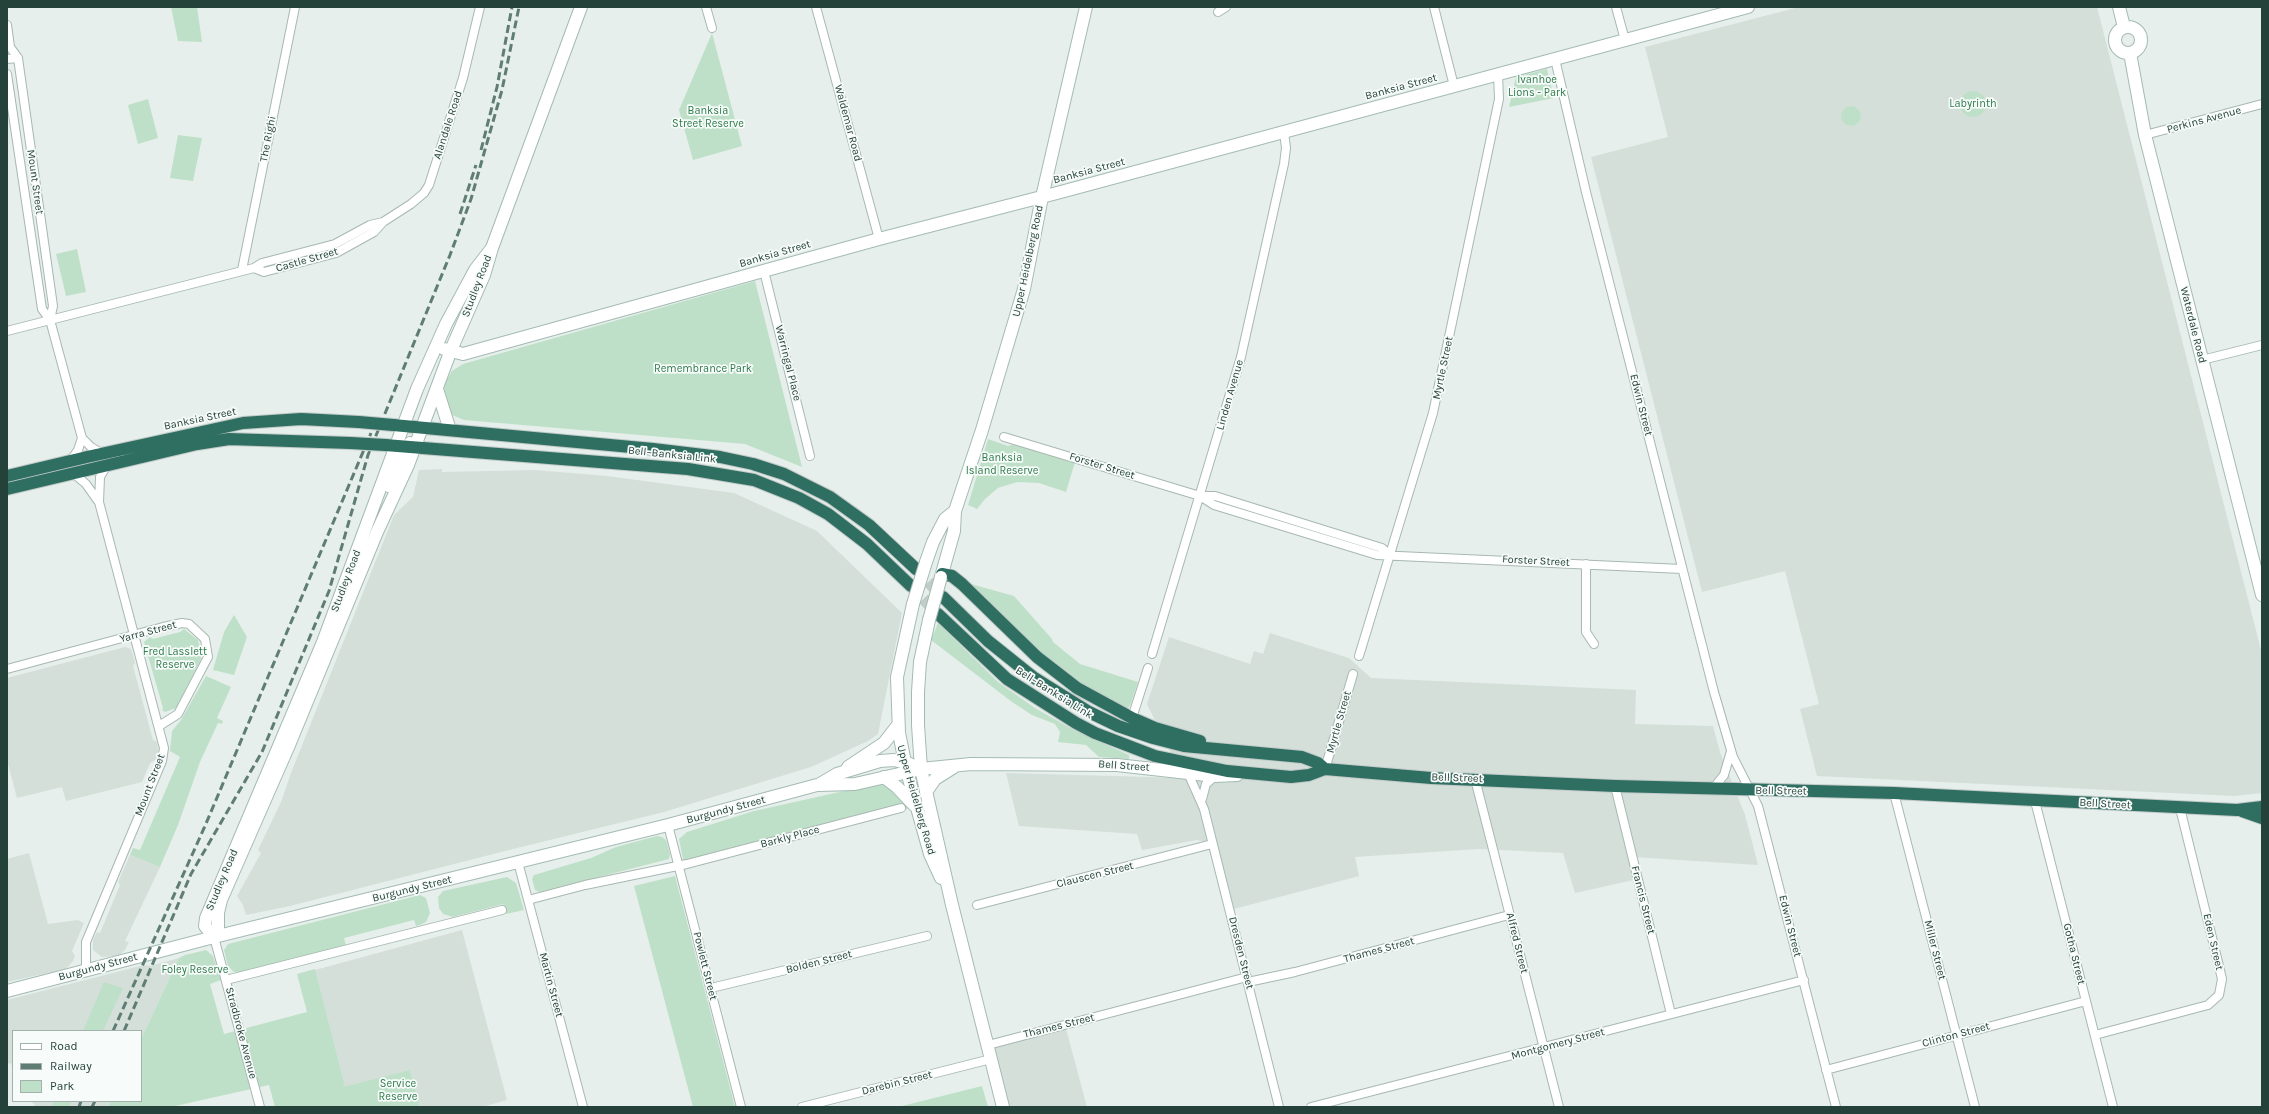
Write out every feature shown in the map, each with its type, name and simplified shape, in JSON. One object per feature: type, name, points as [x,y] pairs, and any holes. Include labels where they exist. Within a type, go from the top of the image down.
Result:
[{"type":"highway","name":"Banksia Street","points":[[7,476],[102,453],[243,423],[301,419],[398,426]]},
{"type":"highway","name":"Bell–Banksia Link","points":[[398,426],[703,455],[736,460],[768,469],[814,488],[843,506],[921,565]]},
{"type":"highway","points":[[7,489],[107,465],[229,439],[390,445]]},
{"type":"highway","name":"Bell–Banksia Link","points":[[390,445],[694,469],[754,480],[784,491],[828,514],[867,544],[915,585]]},
{"type":"highway","points":[[940,575],[952,576],[1032,652],[1061,676],[1098,701],[1155,728],[1202,742],[1217,750]]},
{"type":"highway","name":"Bell–Banksia Link","points":[[943,597],[1009,659],[1061,696],[1089,712],[1153,738],[1217,750]]},
{"type":"highway","name":"Bell–Banksia Link","points":[[933,617],[1007,679],[1076,723],[1100,735],[1155,756],[1208,768],[1247,774]]},
{"type":"highway","name":"Bell Street","points":[[1217,750],[1302,757],[1318,763],[1325,769]]},
{"type":"highway","name":"Bell Street","points":[[1247,774],[1299,776],[1325,769],[1431,778],[1615,786],[1894,793],[2238,810],[2262,807]]},
{"type":"highway","name":"Bell Street","points":[[2238,810],[2262,818]]},
{"type":"street","name":"The Righi","points":[[242,270],[295,7]]},
{"type":"street","name":"Alandale Road","points":[[383,222],[411,204],[424,193],[429,185],[463,78],[480,7]]},
{"type":"street","name":"Studley Road","points":[[492,248],[475,270],[446,324],[437,347],[390,445],[384,497],[221,900],[218,913],[218,928],[214,937],[205,926],[207,915],[322,642],[371,512],[384,497],[408,465],[411,447],[421,428],[451,350],[484,275],[492,248],[581,7]]},
{"type":"street","points":[[706,7],[712,28]]},
{"type":"street","name":"Waldemar Road","points":[[816,7],[879,239]]},
{"type":"street","name":"Upper Heidelberg Road","points":[[1004,1107],[952,905],[921,768],[918,725],[920,662],[933,617],[940,575],[953,539],[955,511],[982,430],[1024,289],[1042,197],[1086,7]]},
{"type":"street","points":[[1218,12],[1226,7]]},
{"type":"street","points":[[1434,7],[1454,86]]},
{"type":"street","points":[[1616,7],[1625,40]]},
{"type":"street","name":"Banksia Street","points":[[437,347],[463,354],[764,270],[1042,197],[1748,7]]},
{"type":"street","points":[[2119,7],[2124,27]]},
{"type":"street","name":"Mount Street","points":[[7,25],[8,51],[18,58],[53,306],[50,320]]},
{"type":"street","points":[[2124,27],[2133,27],[2141,37],[2138,50],[2130,54],[2118,49],[2114,41],[2117,32],[2124,27]]},
{"type":"street","name":"Waterdale Road","points":[[2130,54],[2145,135],[2262,595]]},
{"type":"street","points":[[7,59],[18,58]]},
{"type":"street","name":"Edwin Street","points":[[1555,59],[1682,569],[1731,750],[1758,806],[1836,1107]]},
{"type":"street","name":"Mount Street","points":[[7,74],[42,309],[50,320],[82,438]]},
{"type":"street","name":"Myrtle Street","points":[[1359,656],[1433,413],[1499,99],[1498,74]]},
{"type":"street","name":"Perkins Avenue","points":[[2145,135],[2262,104]]},
{"type":"street","name":"Linden Avenue","points":[[1152,654],[1241,357],[1284,164],[1286,148],[1284,132]]},
{"type":"street","name":"Castle Street","points":[[7,331],[242,270],[254,268],[264,272],[336,253],[374,232],[383,222]]},
{"type":"street","name":"Warringal Place","points":[[764,270],[810,456]]},
{"type":"street","points":[[2202,360],[2262,345]]},
{"type":"street","points":[[437,389],[450,430]]},
{"type":"street","name":"Forster Street","points":[[1004,437],[1200,496],[1215,496],[1223,498],[1382,548],[1389,554],[1682,569]]},
{"type":"street","points":[[71,460],[78,450],[82,438],[91,447],[102,453]]},
{"type":"street","name":"Mount Street","points":[[86,971],[86,942],[162,761],[164,745],[99,502],[100,477],[107,465]]},
{"type":"street","name":"Mount Street","points":[[73,473],[86,484],[99,502]]},
{"type":"street","name":"Upper Heidelberg Road","points":[[952,905],[930,854],[905,767],[898,725],[898,673],[913,604],[915,585],[921,565],[945,519],[955,511]]},
{"type":"street","points":[[933,542],[940,544],[953,539]]},
{"type":"street","points":[[1586,564],[1586,632],[1594,644]]},
{"type":"street","points":[[915,585],[940,575]]},
{"type":"street","name":"Yarra Street","points":[[7,669],[179,623],[191,625],[205,639],[208,657],[180,712],[159,726]]},
{"type":"street","points":[[1132,718],[1148,668]]},
{"type":"street","name":"Myrtle Street","points":[[1325,769],[1353,674]]},
{"type":"street","points":[[837,774],[881,745],[898,725]]},
{"type":"street","points":[[1707,789],[1716,785],[1724,775],[1731,750]]},
{"type":"street","name":"Burgundy Street","points":[[817,785],[837,774],[884,761],[905,767],[921,768]]},
{"type":"street","points":[[926,792],[935,780],[956,765]]},
{"type":"street","name":"Bell Street","points":[[921,768],[956,765],[1117,765],[1215,776],[1247,774]]},
{"type":"street","name":"Burgundy Street","points":[[7,991],[214,937],[668,825],[817,785],[855,784],[884,777],[905,767]]},
{"type":"street","name":"Dresden Street","points":[[1188,773],[1202,799],[1212,844],[1248,980],[1279,1107]]},
{"type":"street","points":[[1202,799],[1205,786],[1215,776]]},
{"type":"street","points":[[884,777],[897,787],[918,808]]},
{"type":"street","name":"Alfred Street","points":[[1475,779],[1559,1107]]},
{"type":"street","name":"Francis Street","points":[[1615,786],[1671,1014]]},
{"type":"street","name":"Miller Street","points":[[1894,793],[1975,1107]]},
{"type":"street","name":"Gotha Street","points":[[2035,801],[2113,1107]]},
{"type":"street","name":"Barkly Place","points":[[678,865],[901,808]]},
{"type":"street","name":"Eden Street","points":[[2095,1035],[2208,1005],[2219,995],[2222,979],[2180,808]]},
{"type":"street","name":"Powlett Street","points":[[668,825],[741,1107]]},
{"type":"street","name":"Clauscen Street","points":[[977,905],[1212,844]]},
{"type":"street","name":"Martin Street","points":[[518,862],[583,1107]]},
{"type":"street","points":[[528,900],[678,865]]},
{"type":"street","points":[[226,980],[502,910]]},
{"type":"street","name":"Thames Street","points":[[988,1045],[1248,980],[1295,972],[1510,915]]},
{"type":"street","name":"Bolden Street","points":[[711,988],[927,936]]},
{"type":"street","name":"Stradbroke Avenue","points":[[214,937],[260,1107]]},
{"type":"street","name":"Montgomery Street","points":[[1312,1107],[1804,980]]},
{"type":"street","name":"Clinton Street","points":[[1826,1070],[2086,1001]]},
{"type":"street","name":"Darebin Street","points":[[802,1107],[991,1059]]},
{"type":"shaded area","points":[[1799,7],[2097,7],[2262,654],[2262,793],[2234,796],[1817,776],[1800,709],[1819,704],[1785,571],[1702,592],[1591,157],[1668,137],[1645,47]]},
{"type":"shaded area","points":[[442,469],[442,472],[535,470],[607,476],[734,493],[817,531],[902,613],[878,734],[868,741],[811,767],[664,812],[290,906],[246,915],[243,905],[237,896],[261,853],[258,850],[281,802],[291,773],[394,515],[413,497],[419,470]]},
{"type":"shaded area","points":[[1270,633],[1349,658],[1371,678],[1636,690],[1635,724],[1713,726],[1720,752],[1745,815],[1758,865],[1633,857],[1638,879],[1575,893],[1563,853],[1479,849],[1355,857],[1359,876],[1230,910],[1212,844],[1197,840],[1142,850],[1137,834],[1019,826],[1006,773],[1183,778],[1147,704],[1169,637],[1250,664],[1254,651],[1263,654]]},
{"type":"shaded area","points":[[125,647],[131,649],[135,663],[133,666],[153,740],[157,742],[158,749],[158,758],[150,763],[142,782],[66,801],[62,787],[17,798],[7,760],[7,678]]},
{"type":"shaded area","points":[[29,853],[48,924],[78,920],[84,923],[72,951],[75,956],[73,961],[66,969],[7,982],[7,859]]},
{"type":"shaded area","points":[[130,855],[160,867],[125,941],[129,942],[125,950],[118,956],[102,957],[93,950],[93,940],[97,932],[100,933],[120,885],[118,882]]},
{"type":"shaded area","points":[[462,930],[507,1100],[482,1107],[420,1107],[410,1070],[342,1088],[345,1086],[315,970]]},
{"type":"shaded area","points":[[179,958],[142,1037],[142,1030],[12,1030],[12,1066],[11,1063],[7,1064],[7,1000],[144,965],[150,966]]},
{"type":"shaded area","points":[[1065,1025],[1087,1107],[1004,1107],[988,1045]]},
{"type":"shaded area","points":[[32,1102],[110,1102],[108,1107],[36,1107]]},
{"type":"green space","points":[[171,7],[197,7],[202,42],[178,41]]},
{"type":"green space","name":"Banksia Street Reserve","points":[[712,33],[742,146],[693,160],[679,110]]},
{"type":"green space","name":"Ivanhoe Lions - Park","points":[[1547,69],[1554,98],[1509,107],[1516,77]]},
{"type":"green space","name":"Labyrinth","points":[[1973,91],[1982,95],[1986,104],[1982,113],[1973,117],[1964,113],[1960,104],[1964,95]]},
{"type":"green space","points":[[148,99],[158,138],[138,144],[128,105]]},
{"type":"green space","points":[[1851,106],[1858,109],[1861,116],[1858,123],[1851,126],[1844,123],[1841,116],[1844,109]]},
{"type":"green space","points":[[178,135],[202,138],[193,181],[170,178]]},
{"type":"green space","points":[[77,249],[86,292],[66,296],[56,254]]},
{"type":"green space","name":"Remembrance Park","points":[[755,281],[802,467],[745,444],[464,420],[450,414],[444,395],[445,383],[452,371],[463,364]]},
{"type":"green space","name":"Banksia Island Reserve","points":[[988,439],[1008,446],[1016,444],[1075,462],[1066,492],[1039,483],[1017,482],[998,488],[985,499],[977,509],[968,505]]},
{"type":"green space","points":[[971,584],[1014,596],[1053,642],[1080,664],[1138,682],[1130,706],[1125,710],[1057,669]]},
{"type":"green space","points":[[234,615],[247,637],[234,675],[213,670],[224,632]]},
{"type":"green space","points":[[938,623],[998,682],[1035,708],[1072,729],[1129,755],[1129,759],[1099,757],[1086,745],[1058,742],[1060,732],[1055,724],[1032,715],[1012,702],[931,640]]},
{"type":"green space","name":"Fred Lasslett Reserve","points":[[184,629],[198,640],[201,651],[201,659],[176,708],[165,712],[162,710],[163,708],[144,642],[150,637],[153,639],[180,632]]},
{"type":"green space","points":[[206,676],[231,687],[217,718],[223,721],[222,724],[218,723],[200,762],[178,825],[160,867],[130,855],[133,848],[140,850],[180,757],[170,751],[172,731],[181,720]]},
{"type":"green space","points":[[880,783],[888,784],[911,808],[685,861],[683,859],[679,839],[687,832],[754,811]]},
{"type":"green space","points":[[657,836],[666,840],[670,854],[669,859],[540,892],[535,890],[532,879],[534,875],[591,858],[616,847]]},
{"type":"green space","points":[[675,876],[735,1107],[693,1107],[634,886]]},
{"type":"green space","points":[[507,877],[516,883],[524,910],[506,914],[503,904],[453,917],[443,914],[439,908],[438,897],[443,891]]},
{"type":"green space","points":[[420,895],[426,898],[430,913],[426,922],[420,925],[416,926],[414,920],[344,938],[346,945],[242,972],[234,972],[228,966],[224,950],[228,944]]},
{"type":"green space","points":[[206,950],[213,956],[221,980],[210,984],[224,1034],[307,1012],[297,974],[315,969],[345,1086],[343,1087],[410,1070],[420,1107],[275,1107],[269,1085],[171,1107],[108,1107],[110,1102],[142,1102],[142,1037],[179,958]]},
{"type":"green space","points":[[104,982],[123,988],[103,1030],[83,1030]]},
{"type":"green space","points":[[982,1086],[988,1107],[898,1107]]},
{"type":"green space","points":[[54,1102],[72,1102],[69,1107],[51,1107]]},
{"type":"tunnel","points":[[916,569],[943,597]]},
{"type":"tunnel","points":[[911,586],[938,614]]},
{"type":"railway","points":[[481,150],[497,87],[512,7]]},
{"type":"railway","points":[[124,1030],[191,874],[262,752],[329,591],[368,455],[450,255],[471,199],[502,90],[519,7]]},
{"type":"railway","points":[[460,214],[476,165]]},
{"type":"railway","points":[[113,1030],[205,826],[371,433]]},
{"type":"railway","points":[[79,1107],[81,1102]]},
{"type":"railway","points":[[92,1107],[94,1102]]},
{"type":"park label","name":"Foley Reserve","points":[[195,970]]},
{"type":"park label","name":"Service Reserve","points":[[398,1090]]}]
